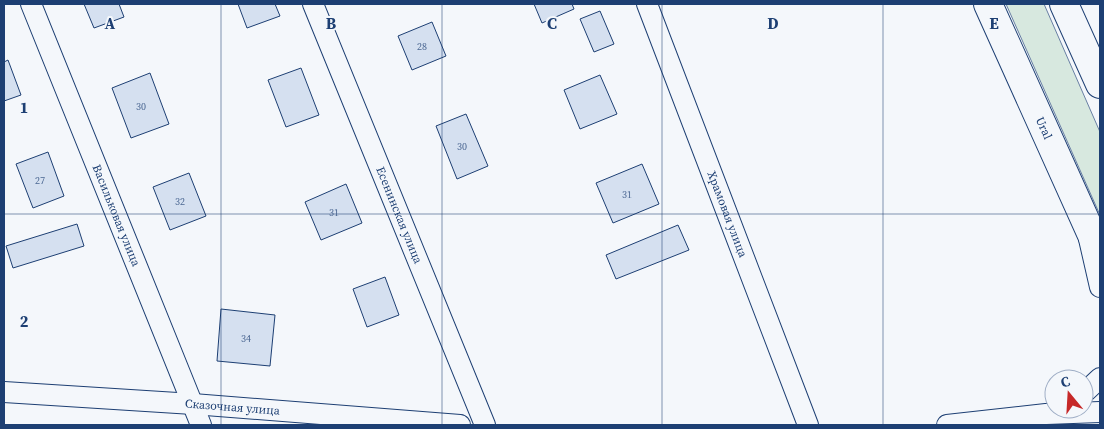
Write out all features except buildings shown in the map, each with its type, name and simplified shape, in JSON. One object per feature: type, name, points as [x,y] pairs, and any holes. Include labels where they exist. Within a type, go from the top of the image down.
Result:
[{"type":"main road","name":"Ural","points":[[988,4],[1100,253]]},
{"type":"main road","points":[[1064,4],[1100,84]]},
{"type":"street","name":"Васильковая улица","points":[[31,4],[201,425]]},
{"type":"street","name":"Есенинская улица","points":[[313,4],[485,425]]},
{"type":"street","name":"Храмовая улица","points":[[647,4],[808,425]]},
{"type":"street","points":[[1084,217],[1100,287]]},
{"type":"street","name":"Сказочная улица","points":[[4,392],[193,404],[460,425]]},
{"type":"street","points":[[947,425],[1044,413]]},
{"type":"shaded area","points":[[1006,4],[1044,4],[1100,132],[1100,215]]}]
